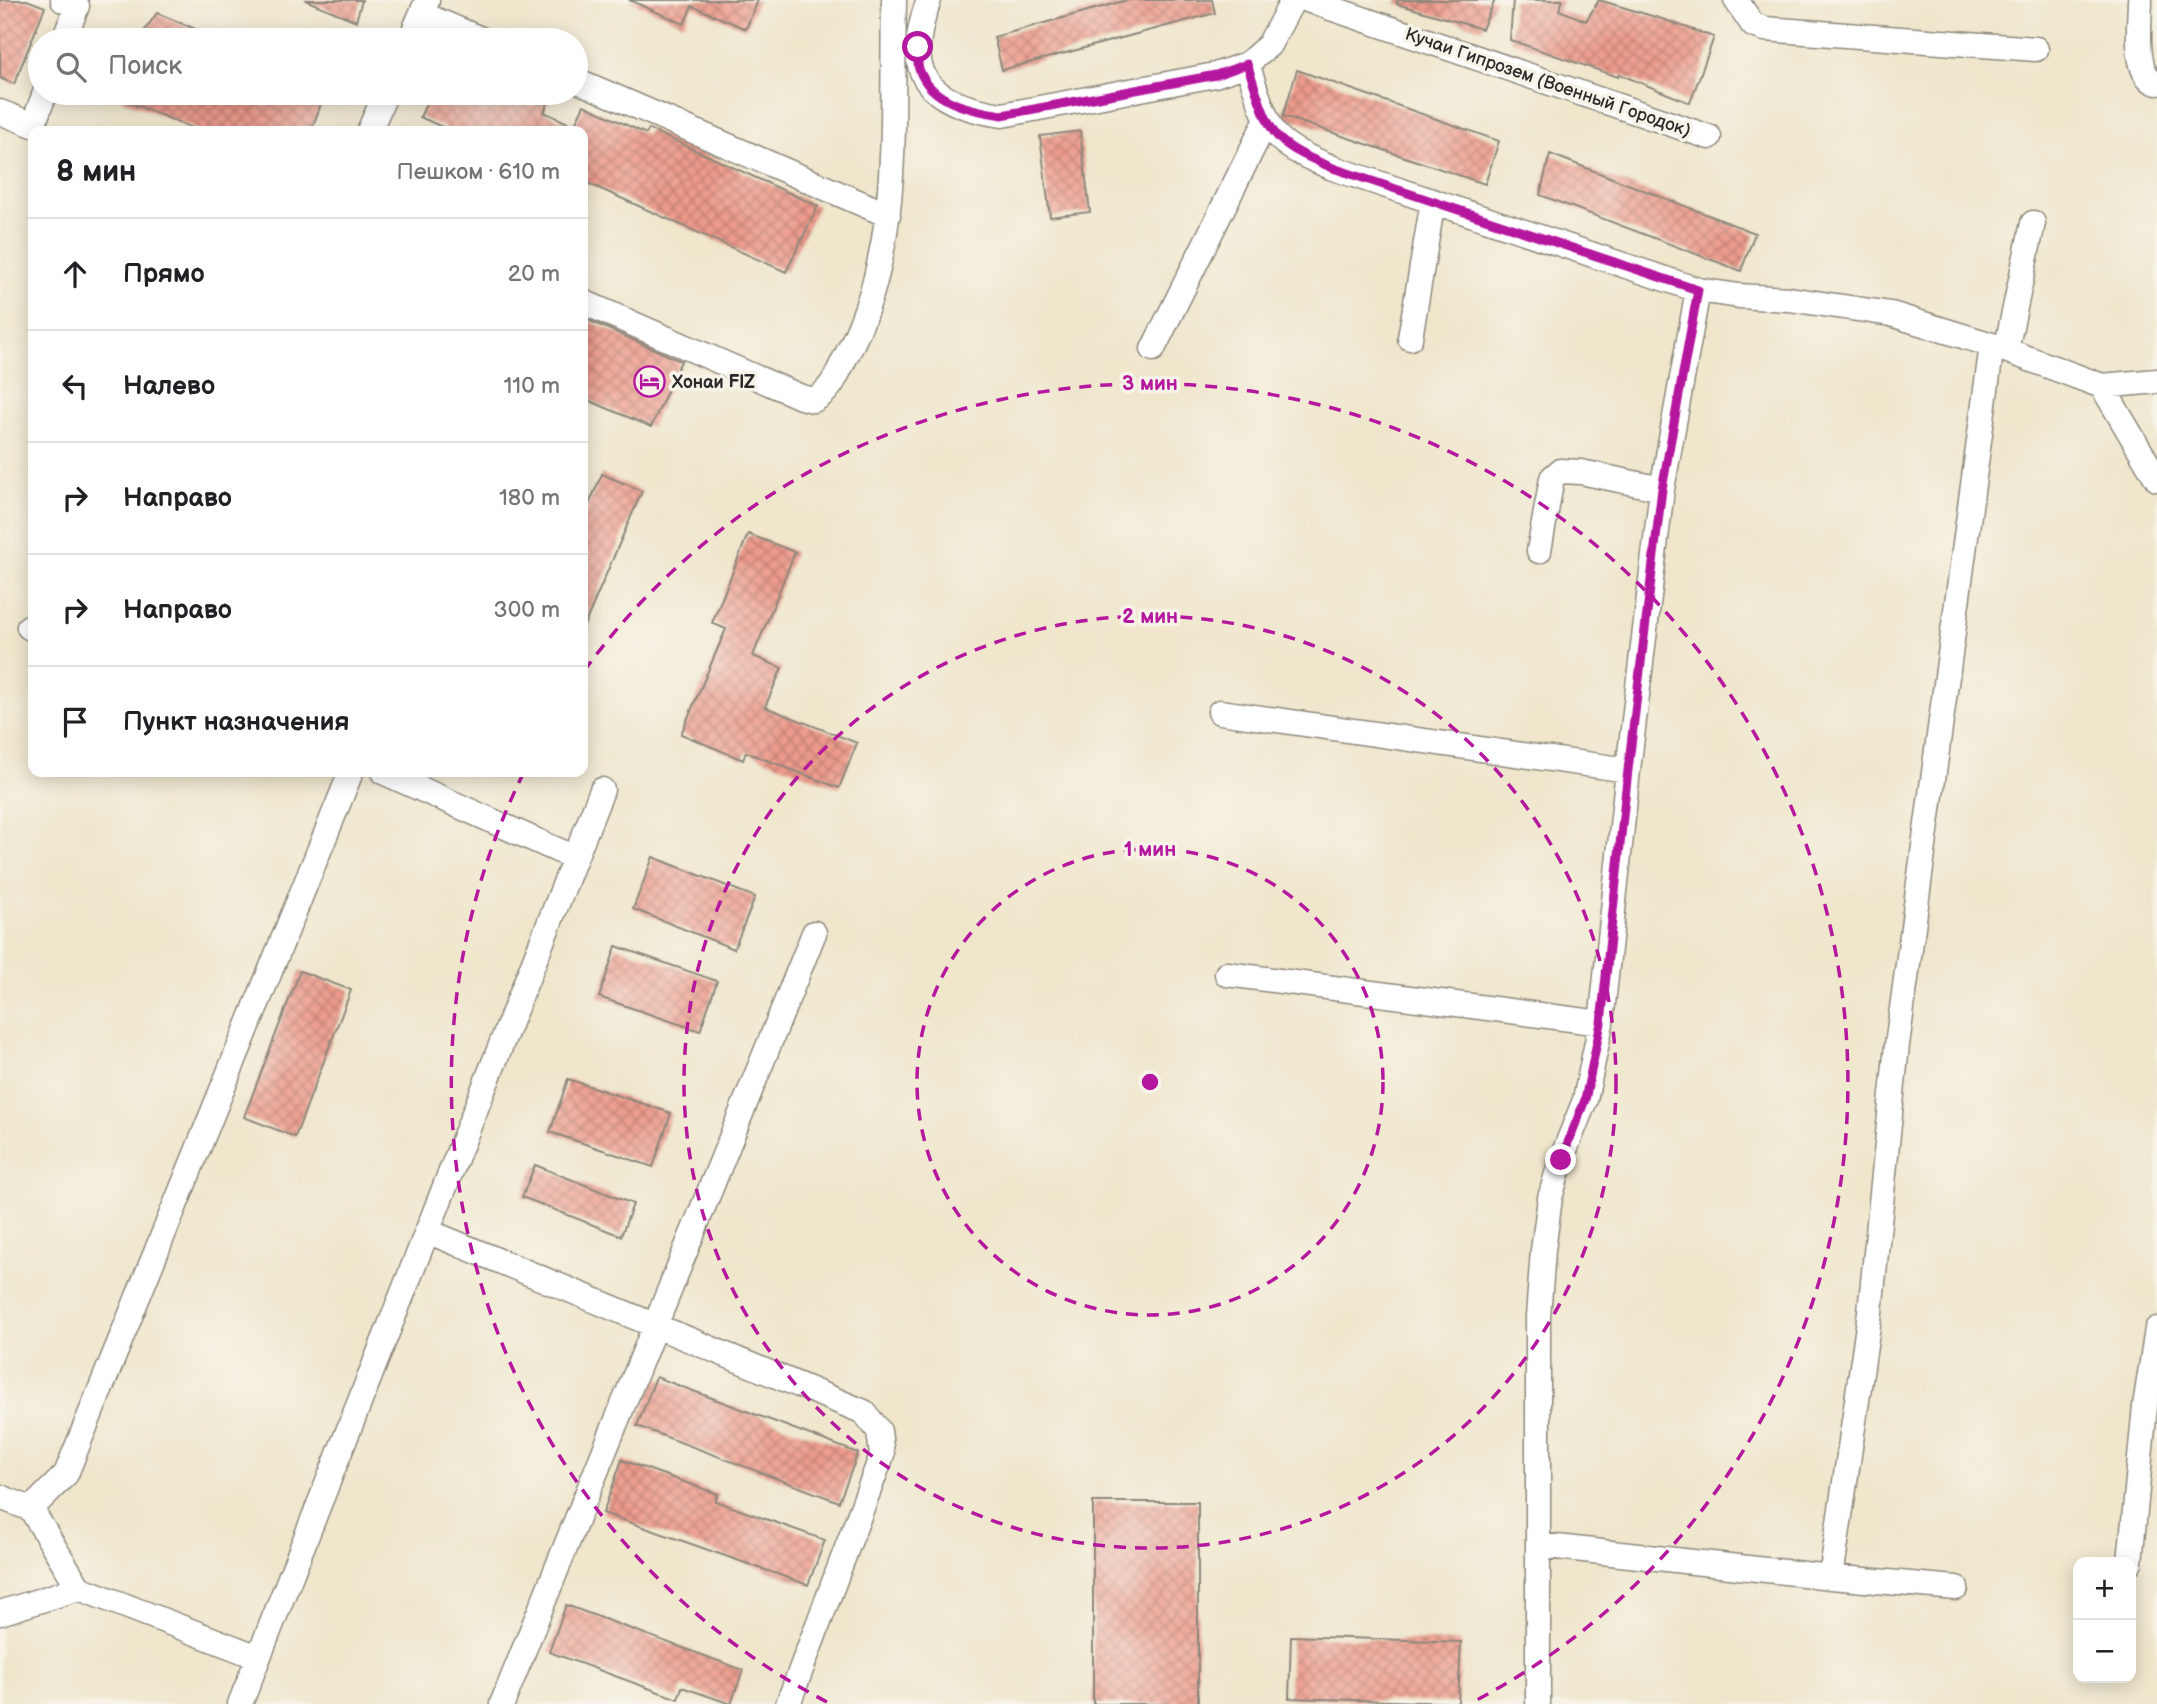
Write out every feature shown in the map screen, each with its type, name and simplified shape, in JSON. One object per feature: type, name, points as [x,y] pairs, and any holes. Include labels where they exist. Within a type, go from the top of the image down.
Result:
[{"type":"street","points":[[588,304],[801,397],[814,400],[827,393],[852,346],[875,287],[888,215],[893,115],[894,0]]},
{"type":"street","points":[[929,0],[918,47],[919,68],[933,90],[951,103],[974,111],[1002,115],[1216,75],[1247,64],[1269,45],[1293,0]]},
{"type":"street","name":"Кучаи Гипрозем (Военный Городок)","points":[[1307,0],[1709,137]]},
{"type":"street","points":[[1736,0],[1753,25],[1765,29],[2036,49]]},
{"type":"street","points":[[2140,0],[2140,66],[2152,81],[2157,83]]},
{"type":"street","points":[[67,28],[73,2]]},
{"type":"street","points":[[415,28],[424,7],[461,28]]},
{"type":"street","points":[[1247,64],[1277,138],[1298,152],[1333,168],[1698,290],[1812,302],[1891,314],[1999,348],[2102,386],[2157,381]]},
{"type":"street","points":[[588,85],[888,215]]},
{"type":"street","points":[[0,112],[33,125],[40,105]]},
{"type":"street","points":[[371,126],[381,105]]},
{"type":"street","points":[[1153,349],[1267,118]]},
{"type":"street","points":[[1410,338],[1433,201]]},
{"type":"street","points":[[1831,1577],[1870,1312],[1899,1032],[1999,348],[2033,223]]},
{"type":"street","points":[[1538,1704],[1538,1317],[1543,1250],[1550,1198],[1561,1160],[1585,1100],[1601,1023],[1662,489],[1698,290]]},
{"type":"street","points":[[2102,386],[2157,479]]},
{"type":"street","points":[[1539,551],[1552,478],[1560,471],[1580,472],[1662,489]]},
{"type":"street","points":[[1220,712],[1628,770]]},
{"type":"street","points":[[31,1509],[66,1474],[349,777]]},
{"type":"street","points":[[394,777],[575,858]]},
{"type":"street","points":[[240,1704],[602,790]]},
{"type":"street","points":[[502,1704],[814,933]]},
{"type":"street","points":[[1227,974],[1601,1023]]},
{"type":"street","points":[[428,1231],[864,1412],[879,1431],[882,1455],[788,1704]]},
{"type":"street","points":[[2130,1557],[2145,1406],[2157,1329]]},
{"type":"street","points":[[0,1497],[31,1509],[79,1588],[258,1657]]},
{"type":"street","points":[[1538,1545],[1956,1588]]},
{"type":"street","points":[[0,1613],[79,1588]]},
{"type":"building","points":[[0,0],[27,0],[45,7],[37,28],[28,28],[28,49],[14,84],[0,78]]},
{"type":"building","points":[[305,0],[362,0],[356,21]]},
{"type":"building","points":[[629,0],[758,0],[746,29],[692,6],[684,24]]},
{"type":"building","points":[[1127,0],[1212,0],[1215,13],[1002,70],[994,37]]},
{"type":"building","points":[[1397,0],[1495,0],[1482,29],[1397,4]]},
{"type":"building","points":[[1513,0],[1563,0],[1559,10],[1586,21],[1599,0],[1714,37],[1690,103],[1619,74],[1618,77],[1510,40]]},
{"type":"building","points":[[157,13],[193,28],[146,28]]},
{"type":"building","points":[[1297,70],[1499,141],[1485,184],[1283,116]]},
{"type":"building","points":[[136,105],[321,105],[313,126],[188,126]]},
{"type":"building","points":[[426,105],[547,105],[544,112],[574,126],[440,126],[420,117]]},
{"type":"building","points":[[584,105],[646,134],[649,129],[818,206],[786,272],[588,183],[588,126],[574,126]]},
{"type":"building","points":[[1080,131],[1090,212],[1050,217],[1040,136]]},
{"type":"building","points":[[1550,154],[1755,233],[1741,271],[1540,195]]},
{"type":"building","points":[[588,320],[681,361],[651,427],[588,400]]},
{"type":"building","points":[[602,474],[642,491],[588,616],[588,506]]},
{"type":"building","points":[[748,534],[795,552],[753,656],[782,668],[765,707],[857,743],[839,788],[746,752],[743,760],[681,734],[726,629],[712,623]]},
{"type":"building","points":[[653,857],[755,897],[734,949],[633,909]]},
{"type":"building","points":[[616,946],[717,981],[700,1031],[599,997]]},
{"type":"building","points":[[300,971],[351,990],[295,1137],[244,1117]]},
{"type":"building","points":[[568,1079],[671,1113],[653,1167],[550,1132]]},
{"type":"building","points":[[535,1165],[633,1204],[621,1236],[522,1197]]},
{"type":"building","points":[[656,1377],[858,1453],[839,1502],[637,1426]]},
{"type":"building","points":[[622,1460],[718,1494],[715,1501],[825,1540],[808,1585],[603,1513]]},
{"type":"building","points":[[1093,1502],[1198,1502],[1198,1704],[1093,1704]]},
{"type":"building","points":[[566,1605],[743,1670],[731,1704],[682,1687],[678,1699],[549,1652]]},
{"type":"building","points":[[1291,1636],[1461,1642],[1458,1703],[1289,1698]]},
{"type":"place","name":"Хонаи F|Z","points":[[649,382]]},
{"type":"route","points":[[918,47],[919,68],[933,90],[951,103],[974,111],[1002,115],[1216,75],[1247,64],[1277,138],[1298,152],[1333,168],[1698,290],[1662,489],[1601,1023],[1585,1100],[1561,1160]]}]
